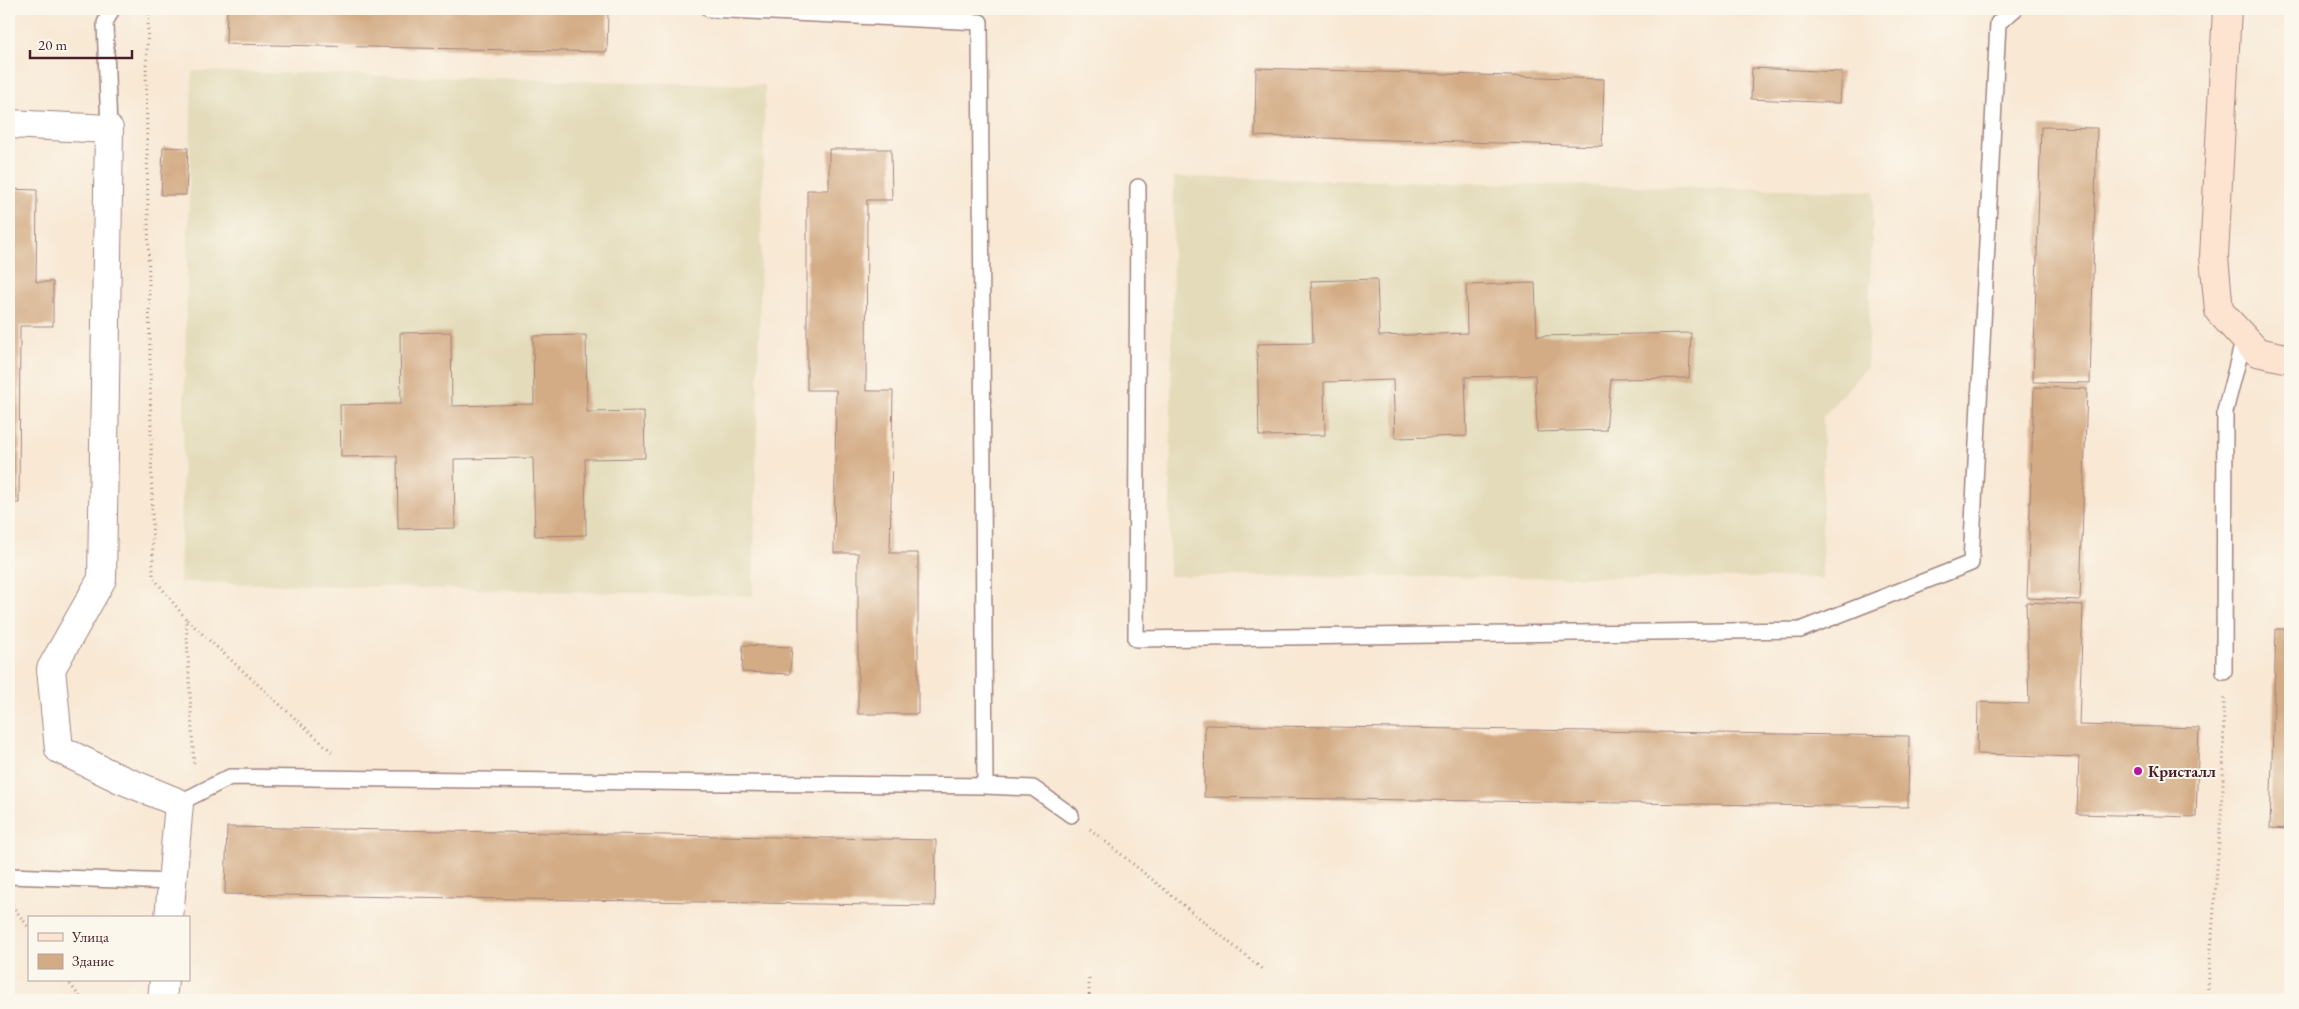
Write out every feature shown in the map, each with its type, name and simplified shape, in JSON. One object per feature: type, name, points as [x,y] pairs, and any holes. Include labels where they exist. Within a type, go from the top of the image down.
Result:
[{"type":"street","points":[[2227,9],[2214,257],[2219,311],[2257,352],[2290,359]]},
{"type":"street","points":[[9,124],[109,129],[102,579],[51,669],[59,749],[118,778],[187,799],[172,882],[169,916]]},
{"type":"street","points":[[162,1000],[164,982]]},
{"type":"lane","points":[[109,129],[105,23],[112,9]]},
{"type":"lane","points":[[708,9],[980,22],[985,786]]},
{"type":"lane","points":[[1138,187],[1136,639],[1800,630],[1970,563],[1998,23],[2015,9]]},
{"type":"lane","points":[[2224,672],[2225,411],[2244,338]]},
{"type":"lane","points":[[187,799],[230,777],[985,786],[1033,788],[1071,815]]},
{"type":"lane","points":[[9,876],[172,882]]},
{"type":"path","points":[[149,9],[146,68],[153,577],[186,619],[360,778]]},
{"type":"path","points":[[186,619],[187,799]]},
{"type":"path","points":[[2208,989],[2223,788],[2224,672]]},
{"type":"path","points":[[1109,843],[1262,969]]},
{"type":"path","points":[[9,901],[28,927]]},
{"type":"path","points":[[1089,979],[1090,1000]]},
{"type":"path","points":[[68,982],[82,1000]]},
{"type":"shaded area","points":[[192,71],[765,85],[753,596],[180,582]]},
{"type":"shaded area","points":[[1174,177],[1874,191],[1867,367],[1823,416],[1822,578],[1169,576]]},
{"type":"building","points":[[227,9],[608,9],[607,52],[226,44]]},
{"type":"building","points":[[1191,9],[1253,9],[1253,13],[1191,11]]},
{"type":"building","points":[[1256,68],[1604,79],[1602,146],[1255,136]]},
{"type":"building","points":[[1752,68],[1842,72],[1840,103],[1751,99]]},
{"type":"building","points":[[2041,127],[2097,128],[2090,383],[2033,382]]},
{"type":"building","points":[[163,147],[188,148],[186,195],[161,195]]},
{"type":"building","points":[[829,149],[891,149],[892,200],[867,200],[866,391],[893,391],[890,553],[918,553],[918,714],[858,714],[858,553],[834,553],[836,390],[807,390],[807,190],[829,190]]},
{"type":"building","points":[[9,189],[37,190],[36,282],[53,282],[53,326],[20,326],[19,503],[9,503]]},
{"type":"building","points":[[1377,279],[1379,336],[1467,333],[1466,285],[1535,283],[1537,336],[1691,333],[1689,378],[1611,379],[1606,430],[1537,432],[1535,375],[1465,377],[1467,436],[1395,438],[1393,380],[1324,382],[1325,435],[1259,436],[1257,344],[1313,343],[1311,281]]},
{"type":"building","points":[[451,332],[452,406],[534,404],[533,336],[586,335],[587,412],[644,411],[645,458],[585,459],[586,535],[535,536],[533,458],[454,459],[455,528],[398,529],[397,456],[341,457],[340,405],[401,404],[400,333]]},
{"type":"building","points":[[2034,387],[2087,389],[2080,600],[2027,598]]},
{"type":"building","points":[[2026,602],[2083,605],[2079,725],[2199,728],[2196,817],[2077,814],[2079,757],[1977,754],[1978,702],[2029,704]]},
{"type":"building","points":[[2276,629],[2290,629],[2290,829],[2270,828]]},
{"type":"building","points":[[743,645],[792,647],[790,674],[742,672]]},
{"type":"building","points":[[1205,725],[1909,736],[1908,807],[1204,797]]},
{"type":"building","points":[[227,827],[936,840],[935,906],[225,894]]},
{"type":"place","name":"Кристалл","points":[[2138,771]]}]
